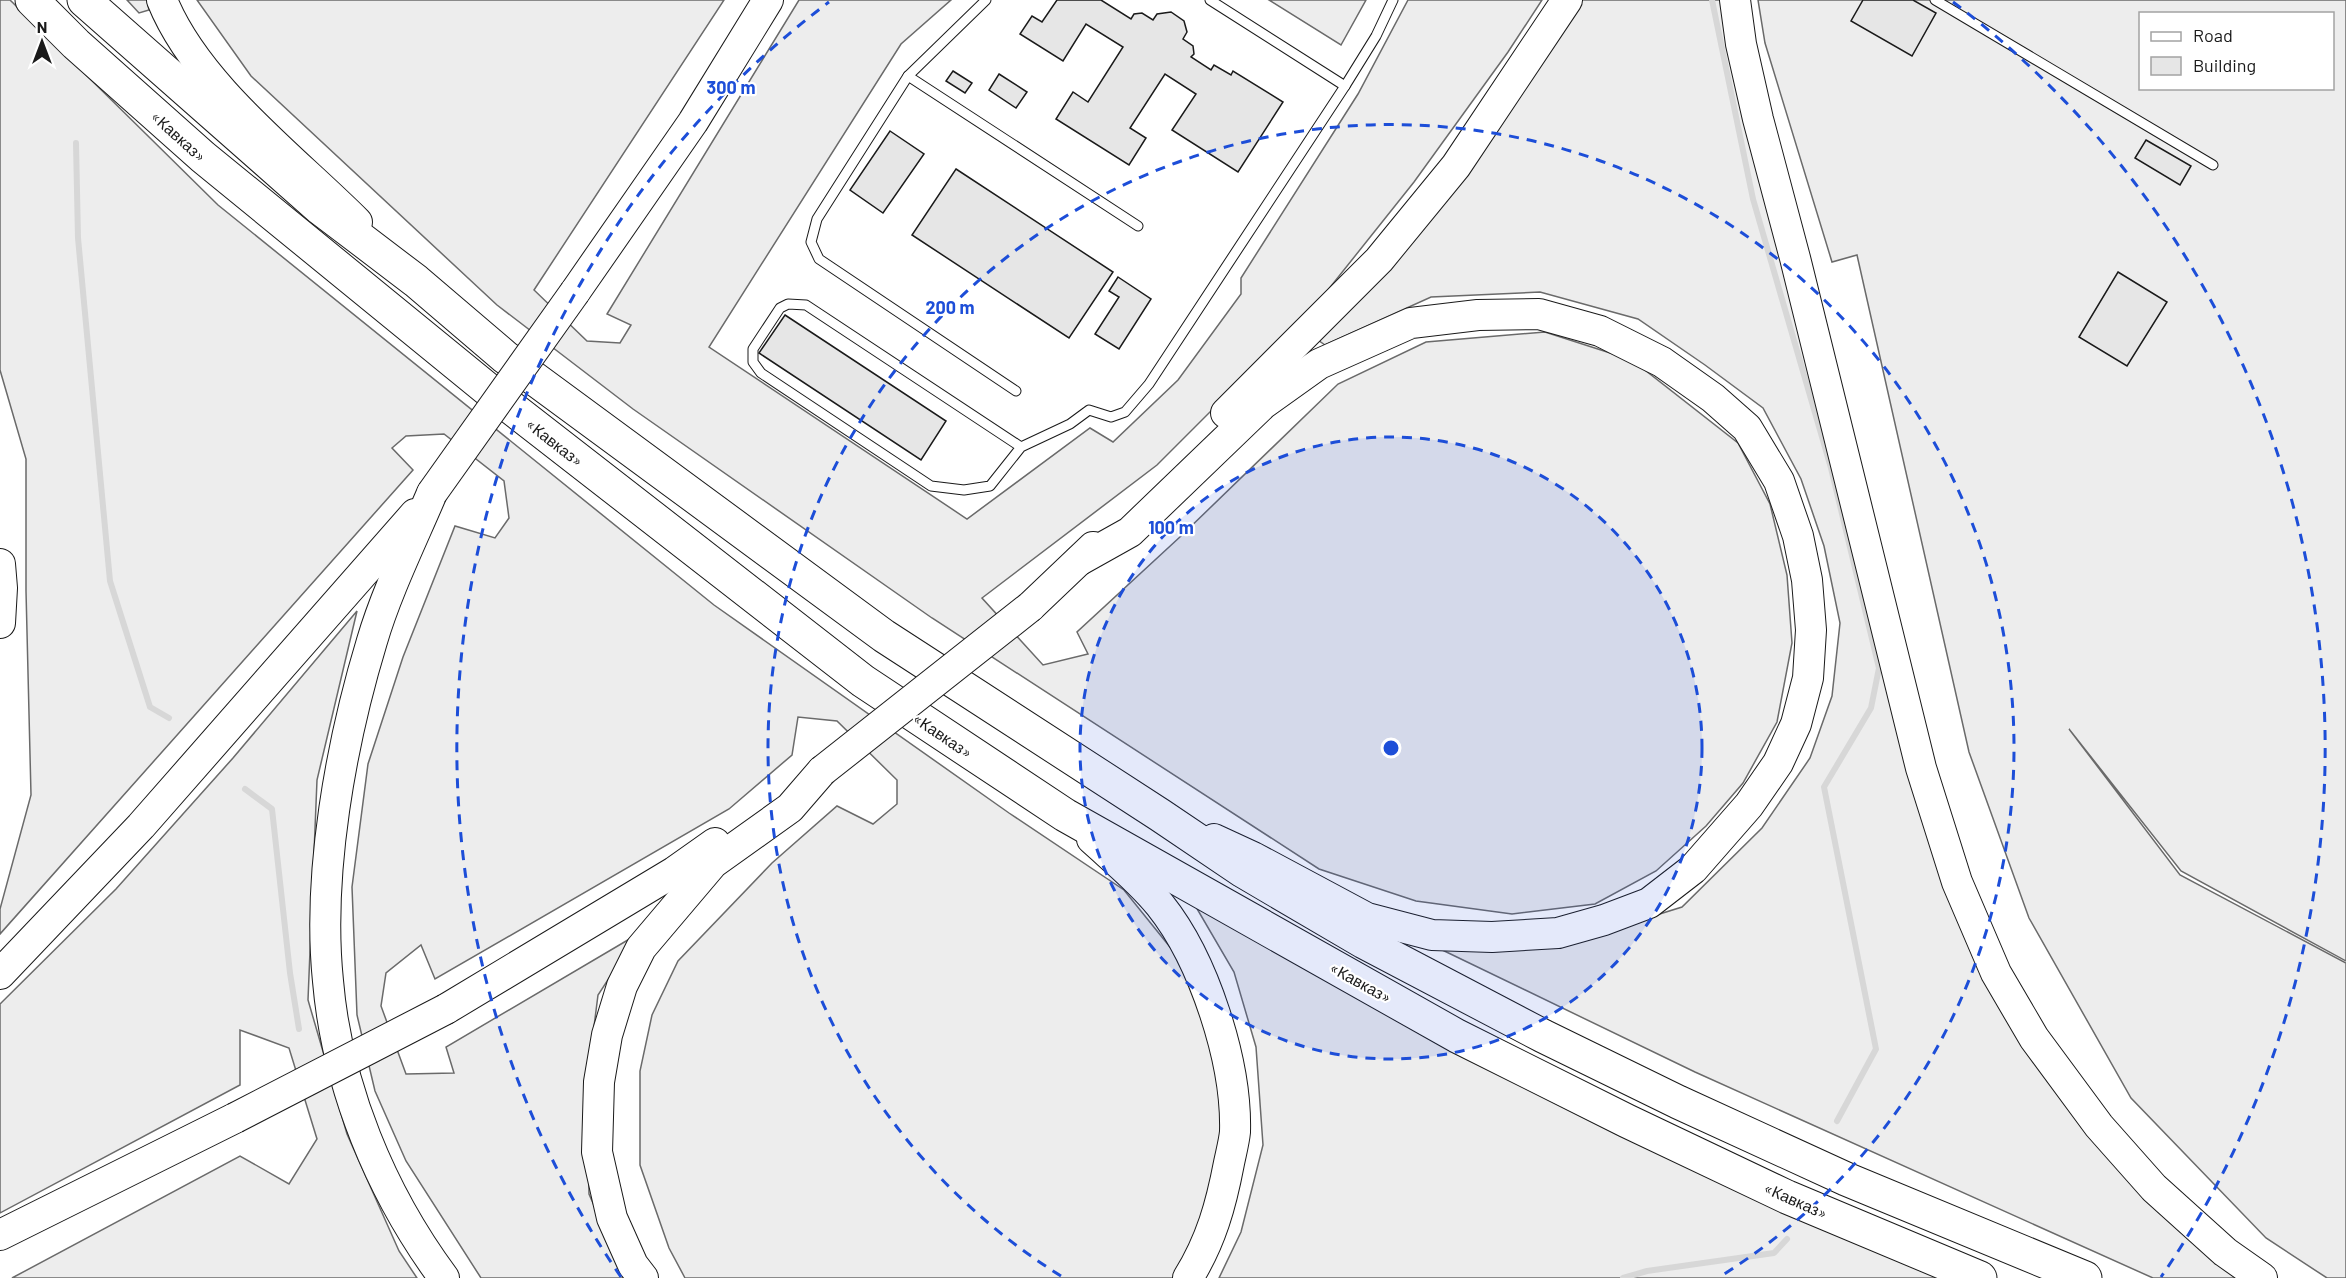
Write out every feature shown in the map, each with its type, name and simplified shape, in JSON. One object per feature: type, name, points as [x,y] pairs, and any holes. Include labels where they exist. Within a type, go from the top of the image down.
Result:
[{"type":"highway","name":"«Кавказ»","points":[[32,0],[76,44],[203,158],[486,388],[862,681],[1065,815],[1467,1041],[1787,1197],[1980,1278]]},
{"type":"highway","points":[[84,0],[320,208],[416,281],[505,357],[884,636],[1243,871],[1354,936],[1543,1036],[1678,1102],[1846,1179],[2085,1278]]},
{"type":"main road","points":[[162,0],[183,42],[227,97],[416,281]]},
{"type":"main road","points":[[725,69],[748,0]]},
{"type":"main road","points":[[0,974],[141,826],[432,494],[693,122],[768,0]]},
{"type":"main road","points":[[0,1234],[235,1118],[446,1009],[674,872],[822,771],[1030,607],[1080,560],[1379,260],[1456,166],[1567,0]]},
{"type":"main road","points":[[1735,0],[1741,44],[1758,119],[1798,269],[1921,768],[1957,882],[1996,974],[2034,1038],[2099,1126],[2154,1188],[2225,1252],[2262,1278]]},
{"type":"main road","points":[[1080,560],[1130,532],[1263,404],[1319,364],[1411,322],[1478,315],[1539,314],[1600,331],[1662,362],[1713,398],[1747,428],[1779,481],[1798,536],[1807,580],[1811,630],[1808,678],[1796,724],[1778,763],[1749,805],[1693,869],[1649,903],[1604,921],[1558,933],[1492,938],[1432,935],[1367,918],[1252,857],[1160,815]]},
{"type":"main road","points":[[432,494],[372,638],[350,722],[334,810],[326,926],[327,980],[335,1030],[357,1116],[382,1174],[420,1246],[444,1278]]},
{"type":"main road","points":[[0,564],[2,588],[0,623]]},
{"type":"main road","points":[[643,1278],[633,1265],[612,1218],[597,1152],[599,1082],[607,1035],[622,986],[641,948],[713,863],[790,808],[822,771]]},
{"type":"main road","points":[[1065,815],[1121,865],[1160,905],[1190,951],[1214,1011],[1230,1072],[1235,1132],[1221,1205],[1198,1262],[1188,1278]]},
{"type":"lane","points":[[986,0],[908,76],[817,219],[812,242],[819,259],[1016,391]]},
{"type":"lane","points":[[1210,0],[1345,86]]},
{"type":"lane","points":[[1021,447],[806,305],[788,304],[780,308],[753,349],[753,362],[761,373],[932,486],[964,490],[990,486],[1021,447],[1070,424],[1089,410],[1111,417],[1125,412],[1149,384],[1345,86],[1376,36],[1393,0]]},
{"type":"lane","points":[[1935,0],[2213,165]]},
{"type":"lane","points":[[908,76],[1138,226]]},
{"type":"shaded area","points":[[0,0],[10,0],[218,205],[714,605],[1009,813],[1124,890],[1174,952],[1218,1042],[1227,1125],[1210,1214],[1177,1278],[685,1278],[669,1248],[640,1165],[640,1071],[652,1015],[678,961],[772,863],[837,806],[873,824],[897,804],[897,780],[837,721],[798,717],[792,755],[729,809],[435,979],[421,945],[386,973],[381,1006],[406,1074],[454,1073],[446,1047],[638,934],[598,995],[587,1082],[589,1194],[626,1278],[481,1278],[406,1161],[375,1091],[357,1015],[352,887],[368,764],[403,657],[455,526],[495,538],[509,518],[504,481],[444,434],[406,436],[392,448],[413,470],[0,934],[0,909],[31,795],[26,591],[26,459],[0,370]]},
{"type":"shaded area","points":[[127,0],[147,0],[149,10],[139,13]]},
{"type":"shaded area","points":[[197,0],[724,0],[534,290],[587,341],[620,343],[631,325],[607,314],[799,0],[951,0],[901,44],[709,347],[967,519],[1090,428],[1113,442],[1178,380],[1241,294],[1241,278],[1358,94],[1408,0],[1542,0],[1508,52],[1414,182],[1312,310],[1157,465],[982,598],[1043,665],[1088,654],[1077,632],[1181,536],[1338,384],[1426,342],[1545,332],[1632,360],[1738,443],[1770,504],[1787,575],[1792,643],[1777,722],[1743,783],[1706,826],[1656,871],[1595,904],[1512,914],[1416,901],[1319,869],[932,618],[633,409],[497,305],[251,76]]},
{"type":"shaded area","points":[[1269,0],[1366,0],[1341,45]]},
{"type":"shaded area","points":[[1580,0],[1726,0],[1997,1004],[2245,1278],[2153,1278],[1695,1072],[1434,946],[1586,937],[1682,907],[1762,828],[1810,758],[1832,696],[1840,623],[1824,546],[1801,479],[1763,408],[1705,365],[1638,319],[1540,292],[1431,297],[1325,345],[1318,340]]},
{"type":"shaded area","points":[[1758,0],[2346,0],[2346,961],[2181,871],[2069,729],[2180,875],[2346,963],[2346,1278],[2327,1278],[2266,1238],[2131,1098],[2029,918],[1969,752],[1857,255],[1832,262],[1765,43]]},
{"type":"shaded area","points":[[357,611],[317,780],[308,1000],[347,1134],[399,1251],[417,1278],[12,1278],[240,1156],[289,1184],[317,1139],[289,1048],[240,1030],[240,1085],[0,1213],[0,1004],[116,889],[233,758]]},
{"type":"shaded area","points":[[1196,907],[1939,1278],[1219,1278],[1241,1232],[1263,1145],[1256,1047],[1234,972]]},
{"type":"building","points":[[1057,0],[1101,0],[1131,19],[1134,14],[1142,13],[1153,20],[1157,14],[1171,12],[1184,21],[1187,32],[1183,39],[1193,46],[1194,54],[1191,57],[1211,70],[1214,65],[1231,75],[1233,71],[1283,102],[1238,172],[1172,130],[1196,94],[1165,74],[1130,128],[1146,138],[1129,165],[1056,119],[1073,92],[1088,102],[1123,47],[1086,24],[1063,61],[1020,34],[1032,16],[1042,22]]},
{"type":"building","points":[[1863,0],[1913,0],[1936,13],[1912,56],[1851,21]]},
{"type":"building","points":[[953,71],[972,83],[965,93],[946,81]]},
{"type":"building","points":[[999,74],[1027,92],[1016,108],[989,90]]},
{"type":"building","points":[[890,131],[924,154],[883,213],[850,190]]},
{"type":"building","points":[[2146,140],[2191,166],[2180,185],[2135,158]]},
{"type":"building","points":[[956,169],[1113,272],[1069,338],[912,235]]},
{"type":"building","points":[[2118,272],[2167,302],[2127,366],[2079,337]]},
{"type":"building","points":[[1118,277],[1151,299],[1119,349],[1095,334],[1119,297],[1109,291]]},
{"type":"building","points":[[785,315],[946,421],[921,460],[759,353]]},
{"type":"waterway","points":[[1712,0],[1753,199],[1831,468],[1879,668],[1871,708],[1824,787],[1876,1049],[1837,1121]]},
{"type":"waterway","points":[[76,143],[78,238],[110,581],[150,707],[169,718]]},
{"type":"waterway","points":[[245,789],[272,809],[290,973],[299,1029]]},
{"type":"waterway","points":[[1623,1278],[1647,1271],[1774,1253],[1787,1239]]}]
